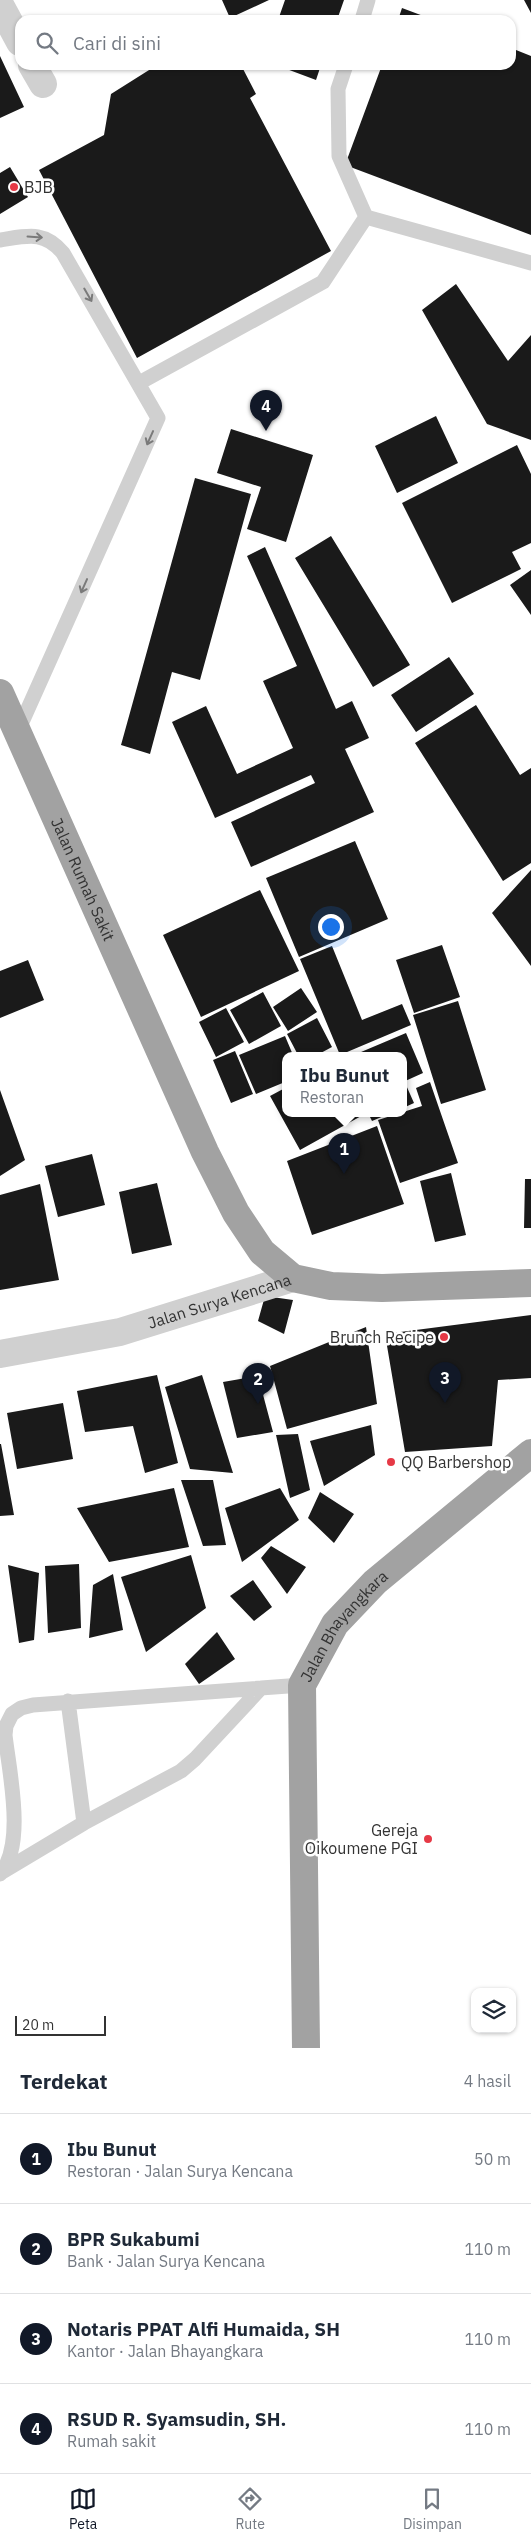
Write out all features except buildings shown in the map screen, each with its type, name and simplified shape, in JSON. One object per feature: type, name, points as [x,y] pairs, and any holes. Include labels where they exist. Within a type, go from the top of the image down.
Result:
[{"type":"highway","name":"Jalan Rumah Sakit","points":[[0,693],[166,1066],[236,1213],[262,1252],[293,1278]]},
{"type":"highway","name":"Jalan Surya Kencana","points":[[293,1278],[331,1286],[374,1288],[531,1283]]},
{"type":"highway","name":"Jalan Bhayangkara","points":[[306,2048],[302,1685],[335,1624],[375,1582],[531,1453]]},
{"type":"street","points":[[0,5],[15,33]]},
{"type":"street","name":"Jalan Surya Kencana","points":[[0,1354],[120,1332],[293,1278]]},
{"type":"lane","points":[[364,15],[368,0]]},
{"type":"lane","points":[[344,70],[338,89],[339,156],[366,217]]},
{"type":"lane","points":[[366,217],[531,263]]},
{"type":"lane","points":[[139,383],[323,282],[366,217]]},
{"type":"lane","points":[[0,240],[25,236],[42,237],[53,241],[63,253],[158,418],[18,731]]},
{"type":"lane","points":[[1,1873],[11,1852],[14,1808],[5,1736],[6,1726],[12,1714],[21,1708],[68,1701],[302,1685]]},
{"type":"lane","points":[[1,1873],[84,1823],[181,1771],[195,1759],[261,1688]]},
{"type":"lane","points":[[68,1701],[84,1823]]},
{"type":"place","name":"BJB","points":[[14,187]]},
{"type":"place","name":"RSUD R. Syamsudin, SH.","points":[[266,431]]},
{"type":"place","name":"Ibu Bunut","points":[[344,1174]]},
{"type":"place","name":"Brunch Recipe","points":[[444,1337]]},
{"type":"place","name":"Notaris PPAT Alfi Humaida, SH","points":[[445,1403]]},
{"type":"place","name":"BPR Sukabumi","points":[[258,1404]]},
{"type":"place","name":"QQ Barbershop","points":[[391,1462]]},
{"type":"place","name":"Gereja Oikoumene PGI","points":[[428,1839]]}]
